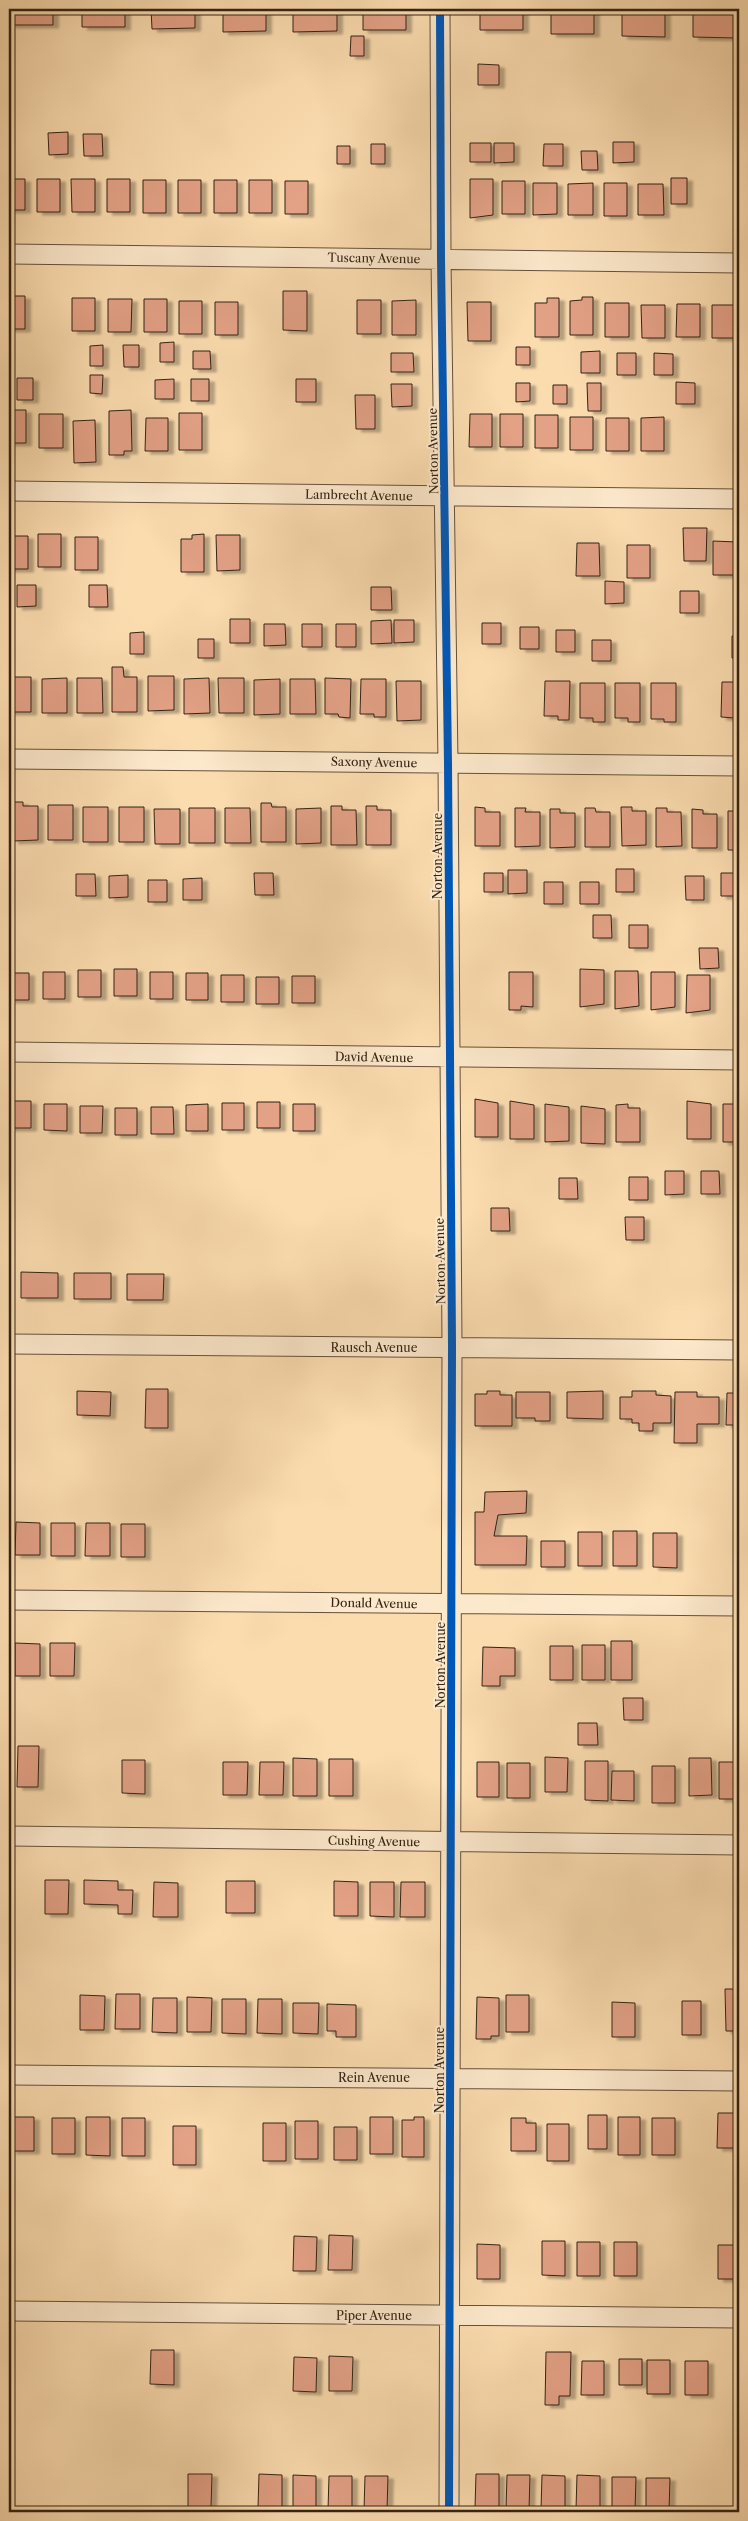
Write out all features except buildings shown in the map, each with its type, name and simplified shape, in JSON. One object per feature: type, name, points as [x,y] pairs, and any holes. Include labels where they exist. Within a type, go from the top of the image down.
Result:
[{"type":"street","name":"Norton Avenue","points":[[440,9],[452,1347],[449,2512]]},
{"type":"street","name":"Tuscany Avenue","points":[[9,254],[739,262]]},
{"type":"street","name":"Lambrecht Avenue","points":[[9,491],[739,498]]},
{"type":"street","name":"Saxony Avenue","points":[[9,759],[739,766]]},
{"type":"street","name":"David Avenue","points":[[9,1052],[739,1060]]},
{"type":"street","name":"Rausch Avenue","points":[[9,1344],[739,1350]]},
{"type":"street","name":"Donald Avenue","points":[[9,1600],[739,1606]]},
{"type":"street","name":"Cushing Avenue","points":[[9,1836],[739,1845]]},
{"type":"street","name":"Rein Avenue","points":[[9,2074],[451,2077],[739,2082]]},
{"type":"street","name":"Piper Avenue","points":[[9,2312],[739,2318]]},
{"type":"cycle path","points":[[440,9],[452,1347],[449,2512]]}]
